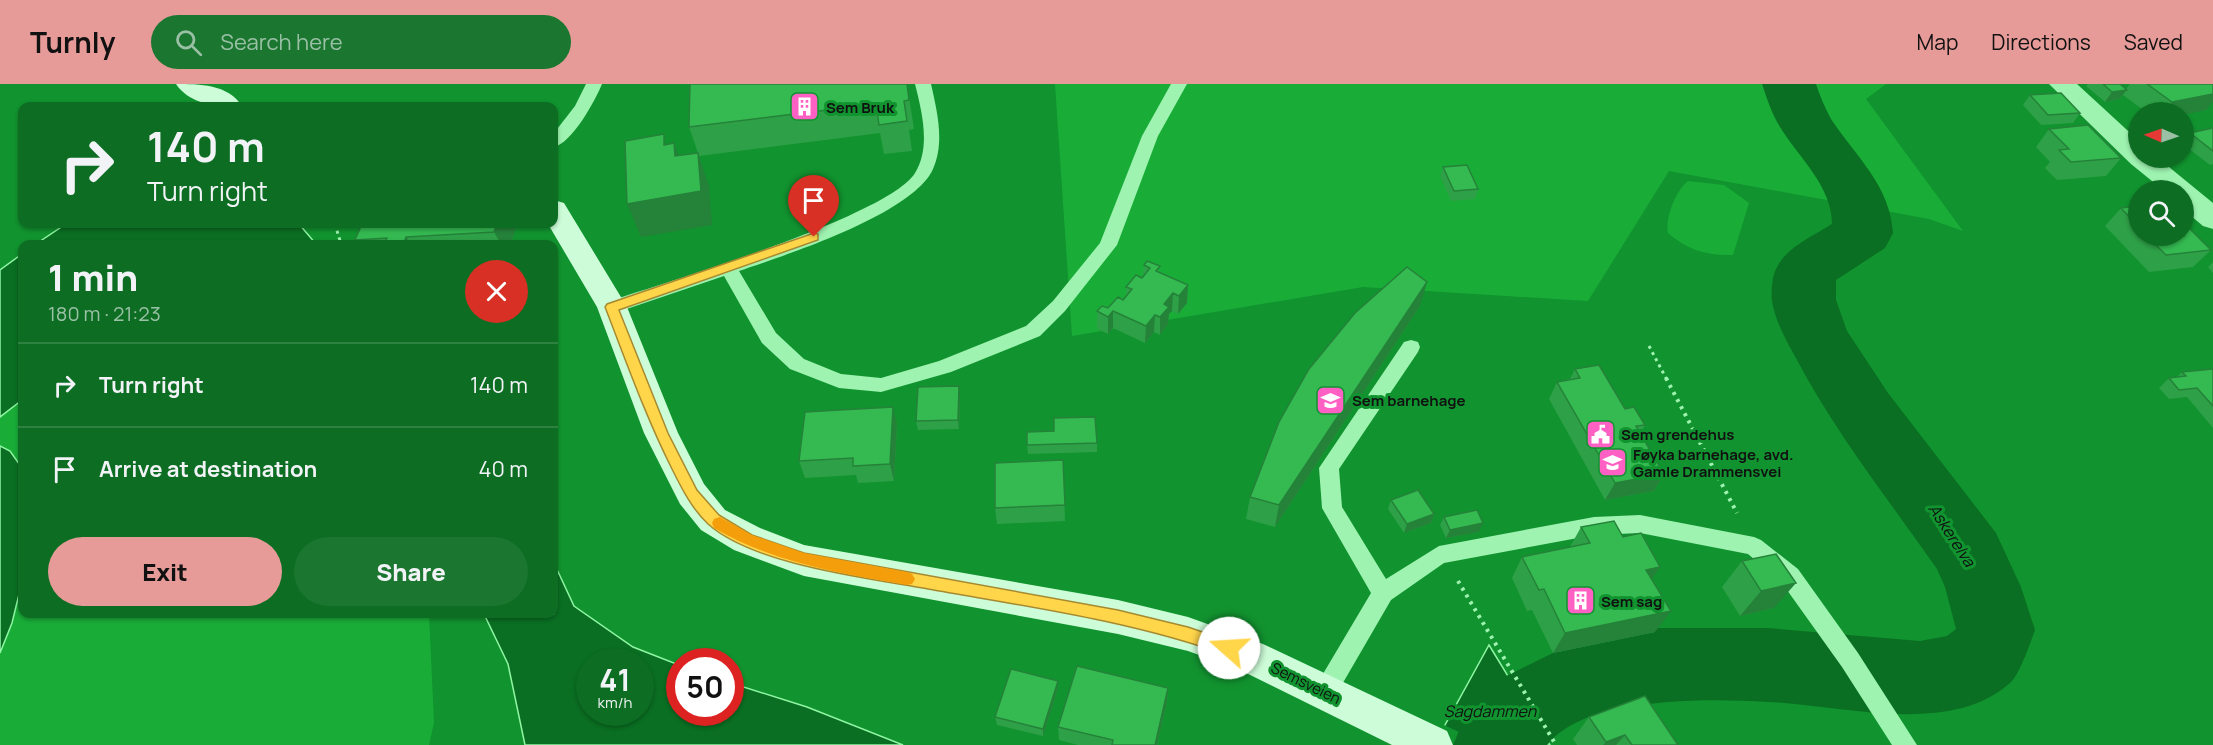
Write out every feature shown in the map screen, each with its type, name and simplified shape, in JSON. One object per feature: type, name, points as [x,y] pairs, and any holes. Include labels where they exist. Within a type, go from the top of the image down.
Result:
[{"type":"main road","points":[[189,84],[222,102]]},
{"type":"main road","name":"Semsveien","points":[[558,216],[612,307],[661,433],[692,494],[713,520],[747,539],[804,560],[1118,617],[1188,634],[1250,656],[1417,737]]},
{"type":"street","points":[[2062,84],[2128,146]]},
{"type":"street","points":[[2153,168],[2168,180]]},
{"type":"street","points":[[2194,203],[2213,219]]},
{"type":"lane","points":[[558,138],[591,93],[594,84]]},
{"type":"lane","points":[[612,307],[814,237],[884,205],[918,181],[928,159],[932,122],[924,84]]},
{"type":"lane","points":[[728,268],[769,338],[797,364],[839,381],[881,385],[944,367],[1033,331],[1059,306],[1108,245],[1150,136],[1179,84]]},
{"type":"lane","points":[[1383,592],[1332,508],[1329,468],[1411,347]]},
{"type":"lane","points":[[1325,692],[1383,592],[1443,554],[1594,526],[1640,524],[1754,546],[1790,576],[1850,660],[1905,745]]},
{"type":"path","points":[[1649,346],[1754,546]]},
{"type":"path","points":[[1443,554],[1556,745]]},
{"type":"shaded area","points":[[1055,84],[1886,84],[1866,99],[1963,231],[1929,219],[1669,171],[1588,301],[1363,287],[1072,336]]},
{"type":"shaded area","points":[[1688,181],[1724,185],[1749,203],[1733,255],[1698,251],[1668,233],[1668,220],[1672,205],[1679,191]]},
{"type":"shaded area","points":[[18,403],[18,462],[10,451],[0,446],[0,417]]},
{"type":"shaded area","points":[[18,598],[18,618],[429,618],[434,723],[429,745],[0,745],[0,653],[12,623]]},
{"type":"water","points":[[60,228],[302,228],[313,240],[42,240]]},
{"type":"water","points":[[18,257],[18,403],[0,417],[0,270]]},
{"type":"water","points":[[0,446],[10,451],[18,462],[18,598],[12,623],[0,653]]},
{"type":"water","points":[[558,572],[574,606],[636,648],[576,648],[576,726],[654,726],[654,655],[666,660],[666,726],[744,726],[744,687],[807,707],[903,745],[525,745],[508,664],[486,618],[558,618]]},
{"type":"water","name":"Sagdammen","points":[[1489,645],[1550,745],[1434,745]]},
{"type":"pier","points":[[1442,724],[1486,745],[1431,745]]},
{"type":"building","points":[[690,84],[907,84],[909,100],[904,101],[907,121],[879,125],[876,104],[689,127]]},
{"type":"building","points":[[2103,84],[2120,84],[2127,90],[2112,92]]},
{"type":"building","points":[[2147,84],[2213,85],[2213,94],[2172,102]]},
{"type":"building","points":[[2061,93],[2080,113],[2048,115],[2030,95]]},
{"type":"building","points":[[2088,125],[2121,158],[2071,162],[2059,150],[2069,149],[2049,129]]},
{"type":"building","points":[[2213,128],[2213,151],[2194,136],[2194,132]]},
{"type":"building","points":[[664,134],[664,145],[674,143],[675,156],[698,153],[701,191],[627,204],[625,141]]},
{"type":"building","points":[[1467,165],[1478,189],[1454,191],[1443,167]]},
{"type":"building","points":[[2128,207],[2128,215],[2121,208]]},
{"type":"building","points":[[360,228],[496,228],[494,232],[406,237],[405,240],[386,240],[387,238],[355,240]]},
{"type":"building","points":[[2194,233],[2211,250],[2166,255],[2157,246],[2194,246]]},
{"type":"building","points":[[1147,261],[1160,266],[1156,271],[1188,285],[1179,296],[1173,293],[1164,304],[1169,307],[1160,317],[1155,315],[1146,326],[1113,311],[1108,317],[1097,311],[1102,306],[1108,308],[1118,297],[1123,300],[1132,289],[1126,287],[1136,275],[1142,278],[1150,268],[1144,265]]},
{"type":"building","points":[[1407,267],[1427,282],[1279,505],[1250,497],[1279,422],[1309,369],[1355,313]]},
{"type":"building","points":[[1599,365],[1625,409],[1634,407],[1645,425],[1636,426],[1664,474],[1615,483],[1557,382],[1580,378],[1575,369]]},
{"type":"building","points":[[2213,369],[2213,406],[2197,388],[2179,390],[2169,378],[2186,376],[2182,372]]},
{"type":"building","points":[[959,386],[958,420],[916,421],[918,387]]},
{"type":"building","points":[[893,407],[890,464],[853,466],[853,458],[799,461],[805,412]]},
{"type":"building","points":[[1095,417],[1097,443],[1027,445],[1027,432],[1054,431],[1054,418]]},
{"type":"building","points":[[1063,460],[1065,505],[995,508],[995,463]]},
{"type":"building","points":[[1418,490],[1434,514],[1407,524],[1391,500]]},
{"type":"building","points":[[1477,510],[1483,523],[1450,530],[1444,517]]},
{"type":"building","name":"Sem sag","points":[[1614,521],[1623,537],[1641,533],[1660,567],[1646,570],[1671,611],[1565,633],[1544,589],[1539,590],[1522,557],[1590,543],[1581,527]]},
{"type":"building","points":[[1776,554],[1796,583],[1761,591],[1742,561]]},
{"type":"building","points":[[1077,666],[1168,688],[1155,745],[1112,745],[1113,740],[1058,727]]},
{"type":"building","points":[[1011,669],[1058,681],[1043,729],[995,717]]},
{"type":"building","points":[[1645,696],[1678,745],[1632,745],[1625,735],[1606,742],[1589,717]]},
{"type":"waterway","name":"Askerelva","points":[[1495,745],[1527,707],[1584,678],[1658,665],[1767,665],[1920,678],[1963,670],[1984,656],[1996,630],[1979,576],[1963,546],[1863,412],[1815,333],[1804,300],[1805,276],[1824,257],[1863,233],[1862,218],[1853,190],[1808,127],[1789,84]]},
{"type":"slow traffic","points":[[720,523],[747,539],[804,560],[907,579]]},
{"type":"place","name":"Sem Bruk","points":[[805,107]]},
{"type":"place","name":"Sem barnehage","points":[[1331,400]]},
{"type":"place","name":"Sem grendehus","points":[[1600,434]]},
{"type":"place","name":"Føyka barnehage, avd. Gamle Drammensvei","points":[[1612,463]]},
{"type":"place","name":"Sem sag","points":[[1580,601]]},
{"type":"route","points":[[814,237],[612,307],[661,433],[692,494],[713,520],[747,539],[804,560],[1118,617],[1188,634],[1229,648]]}]
